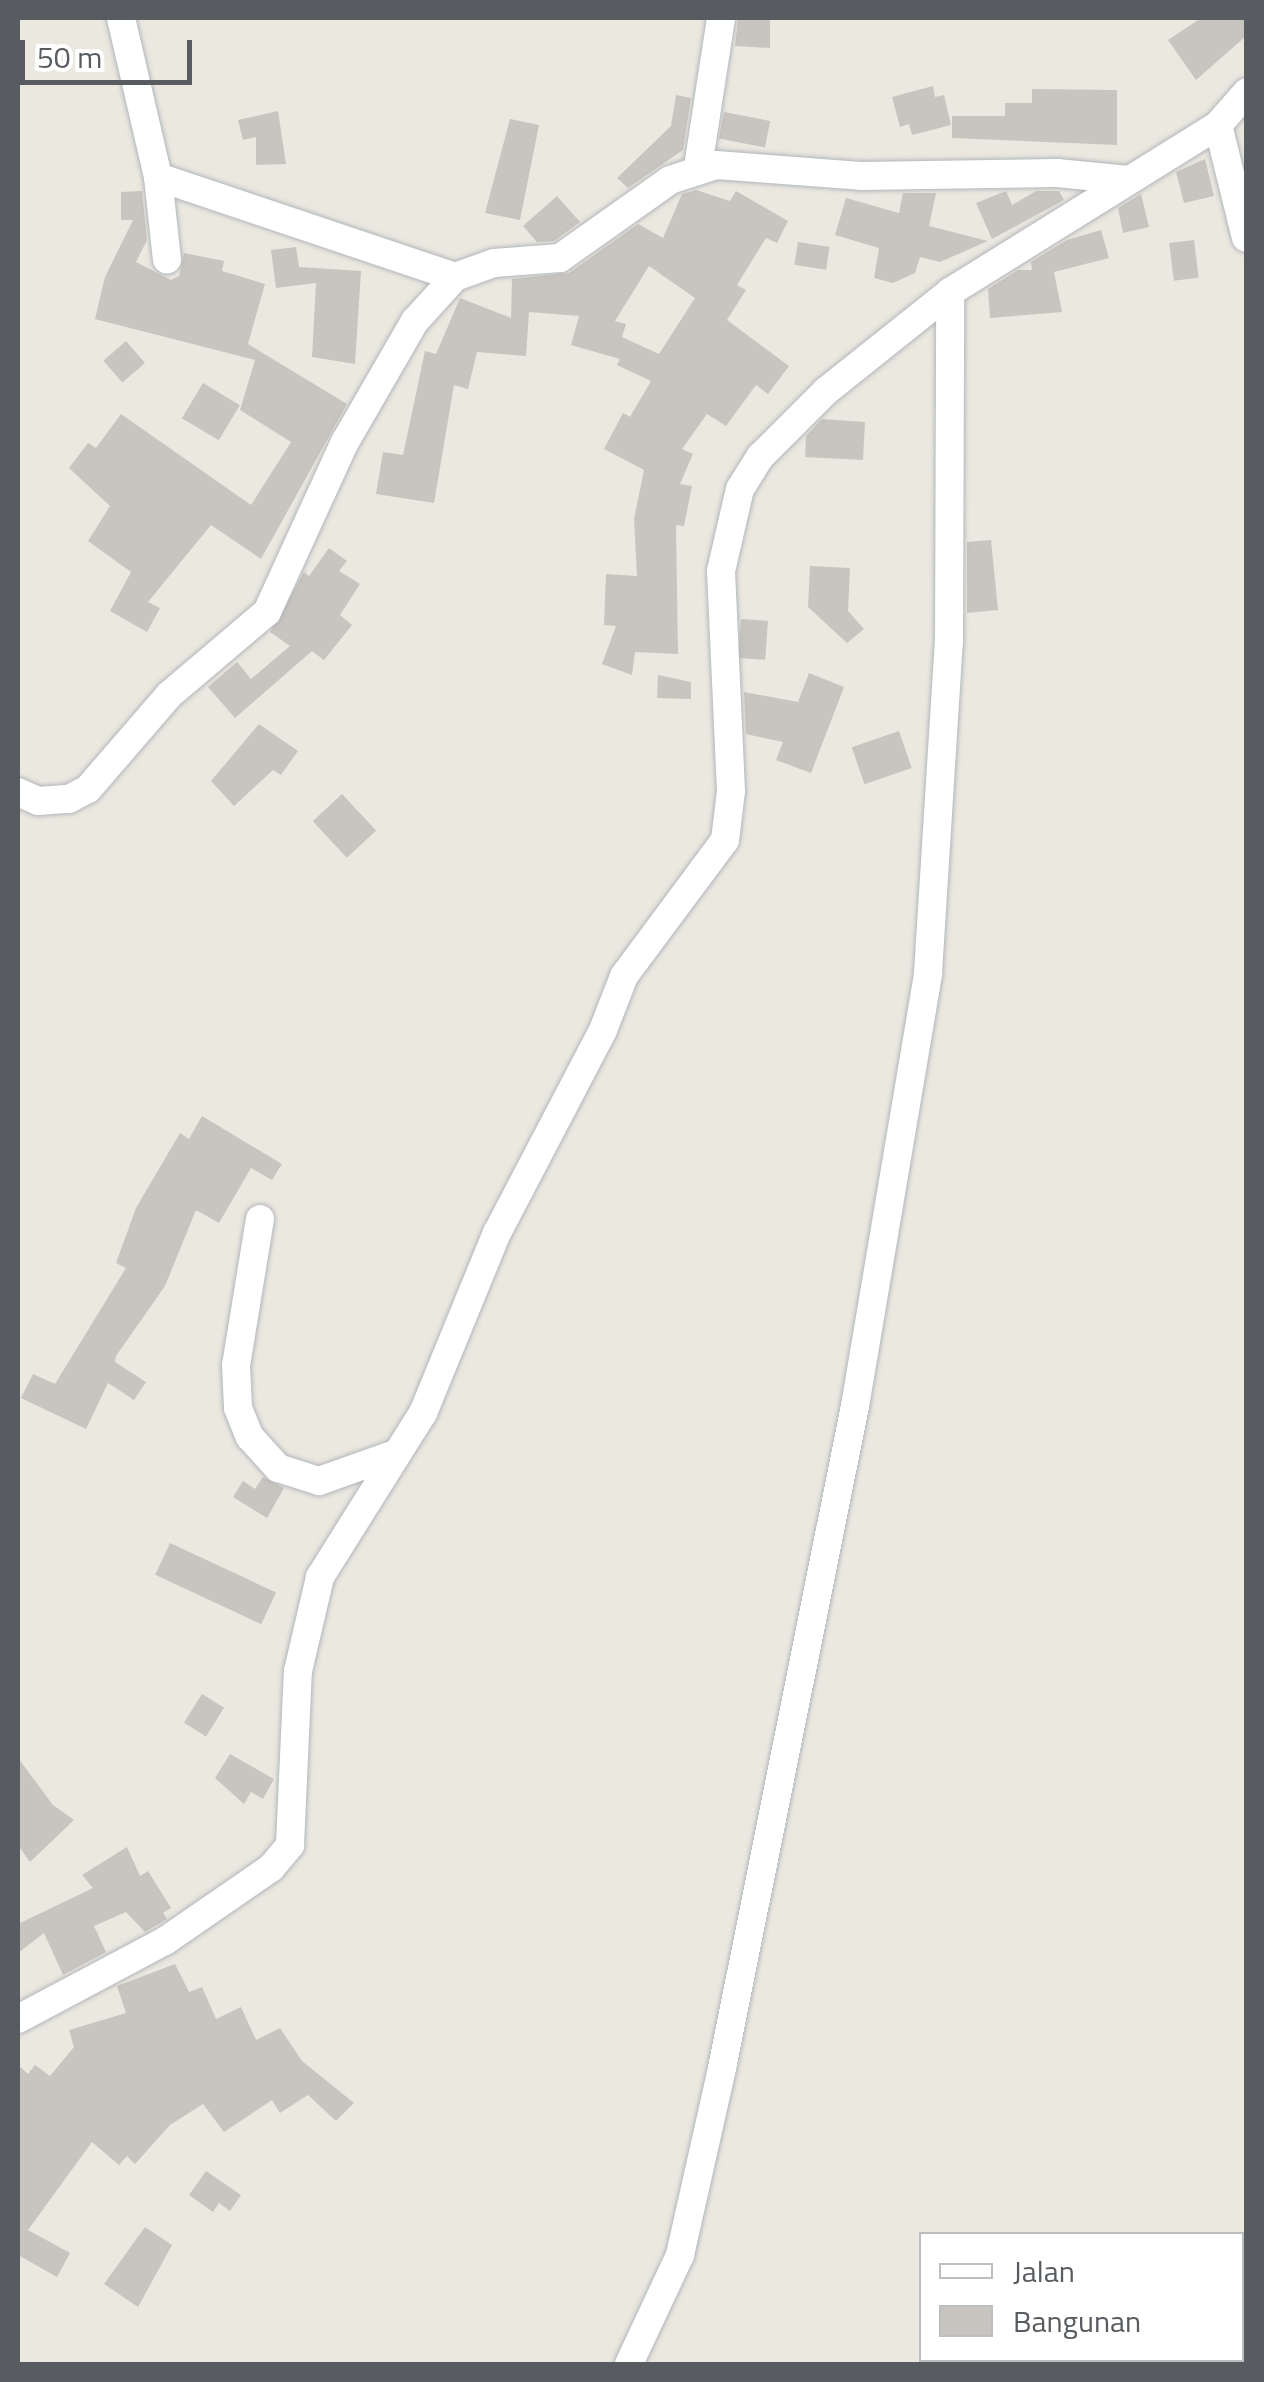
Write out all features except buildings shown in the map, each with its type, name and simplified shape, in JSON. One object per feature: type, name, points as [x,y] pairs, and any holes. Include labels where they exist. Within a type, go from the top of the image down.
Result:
[{"type":"street","points":[[121,18],[158,177],[167,260]]},
{"type":"street","points":[[698,168],[721,18]]},
{"type":"street","points":[[18,2019],[165,1941],[282,1858],[294,1827],[304,1626],[320,1576],[423,1414],[497,1234],[603,1030],[624,976],[725,840],[731,790],[722,572],[740,489],[762,456],[826,391],[950,292],[1218,126],[1246,94]]},
{"type":"street","points":[[1218,126],[1246,238]]},
{"type":"street","points":[[18,792],[38,801],[69,799],[88,789],[169,695],[267,612],[345,442],[415,320],[455,277],[494,263],[560,258],[670,180],[698,168],[1128,180]]},
{"type":"street","points":[[158,177],[455,277]]},
{"type":"street","points":[[629,2364],[680,2254],[722,2068],[855,1406],[928,974],[949,642],[950,292]]},
{"type":"street","points":[[260,1219],[236,1365],[238,1408],[250,1437],[278,1468],[319,1482],[396,1454]]}]
